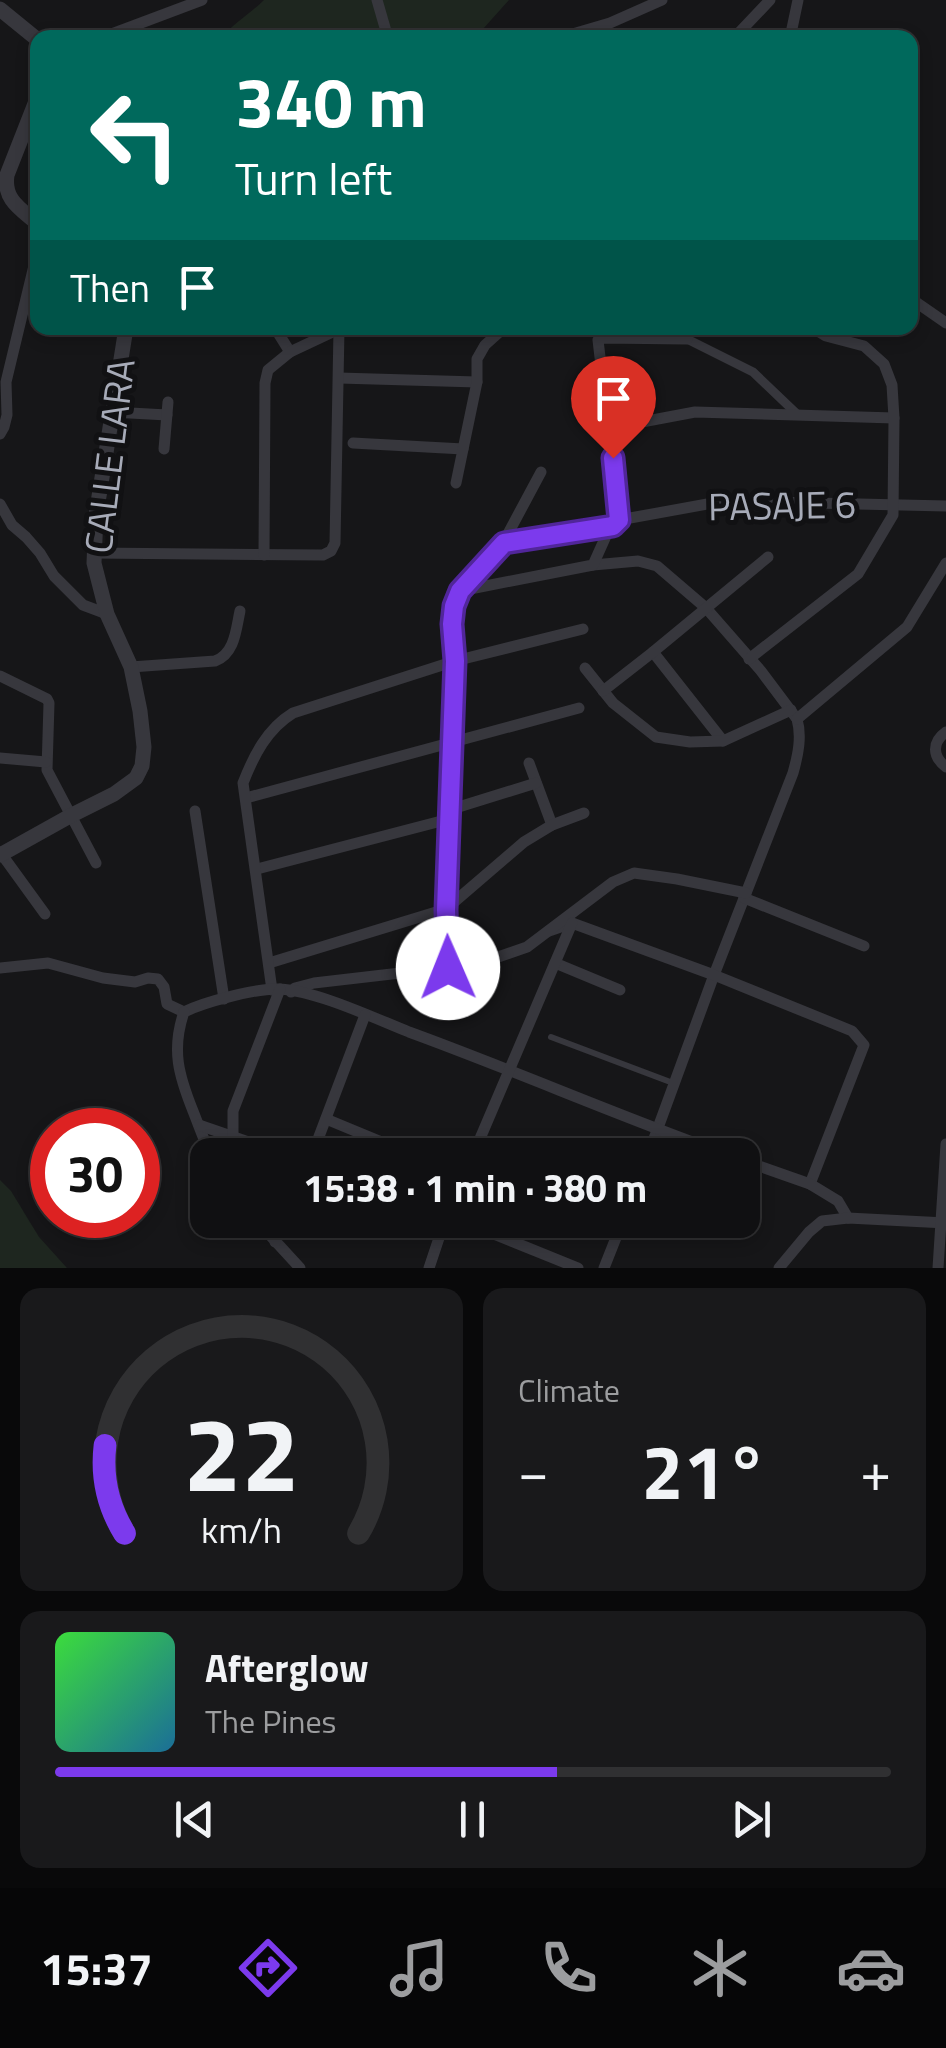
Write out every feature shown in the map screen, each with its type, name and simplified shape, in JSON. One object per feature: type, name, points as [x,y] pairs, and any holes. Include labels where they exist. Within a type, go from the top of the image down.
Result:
[{"type":"street","points":[[122,30],[202,0]]},
{"type":"street","points":[[377,0],[386,30]]},
{"type":"street","points":[[586,30],[662,0]]},
{"type":"street","points":[[742,30],[770,0]]},
{"type":"street","points":[[792,30],[798,0]]},
{"type":"street","points":[[0,9],[30,33]]},
{"type":"street","points":[[30,116],[6,184],[12,200],[30,217]]},
{"type":"street","points":[[0,434],[7,415],[6,382],[30,275]]},
{"type":"street","points":[[918,304],[946,323]]},
{"type":"street","name":"CALLE LARA","points":[[0,854],[114,794],[136,778],[142,766],[140,711],[130,668],[106,614],[93,553],[125,335]]},
{"type":"street","points":[[279,335],[290,352]]},
{"type":"street","points":[[264,555],[268,370],[290,352],[325,335]]},
{"type":"street","points":[[93,553],[331,552],[336,543],[340,335]]},
{"type":"street","points":[[456,483],[477,382],[477,359],[497,335]]},
{"type":"street","points":[[749,659],[858,574],[894,515],[892,385],[884,364],[864,346],[824,335]]},
{"type":"street","points":[[593,565],[616,523],[610,428],[598,342],[603,338],[687,339],[752,372],[800,416]]},
{"type":"street","points":[[338,378],[477,382]]},
{"type":"street","points":[[112,412],[167,408],[164,449]]},
{"type":"street","points":[[610,428],[695,412],[894,418]]},
{"type":"street","points":[[353,443],[463,450]]},
{"type":"street","points":[[448,968],[454,606],[460,591],[504,543],[541,472]]},
{"type":"street","name":"PASAJE 6","points":[[504,543],[724,501],[946,506]]},
{"type":"street","points":[[0,504],[6,524],[26,536],[54,576],[83,604],[106,614]]},
{"type":"street","points":[[603,691],[768,557]]},
{"type":"street","points":[[460,591],[593,565],[638,561],[657,566],[706,608],[761,670],[794,715],[798,753],[793,773],[655,1138]]},
{"type":"street","points":[[585,668],[613,703],[656,737],[723,741],[794,715],[907,627],[946,563]]},
{"type":"street","points":[[130,668],[224,658],[230,652],[240,611]]},
{"type":"street","points":[[233,1135],[233,1111],[281,990],[269,963],[243,783],[252,759],[280,721],[293,714],[455,661],[583,629]]},
{"type":"street","points":[[653,652],[723,741]]},
{"type":"street","points":[[0,676],[47,698],[49,778],[96,863]]},
{"type":"street","points":[[246,798],[580,708]]},
{"type":"street","points":[[946,732],[934,748],[946,767]]},
{"type":"street","points":[[0,758],[46,762]]},
{"type":"street","points":[[528,762],[552,826]]},
{"type":"street","points":[[257,869],[449,814],[536,783]]},
{"type":"street","points":[[195,811],[224,999]]},
{"type":"street","points":[[269,963],[446,910],[524,842],[584,813]]},
{"type":"street","points":[[0,854],[45,914]]},
{"type":"street","points":[[205,1138],[182,1084],[176,1052],[184,1012],[224,999],[314,983],[478,964],[527,947],[613,882],[634,873],[745,896],[864,946]]},
{"type":"street","points":[[549,931],[572,923],[852,1031],[864,1045],[810,1184]]},
{"type":"street","points":[[480,1138],[572,923]]},
{"type":"street","points":[[0,968],[48,962],[103,978],[135,982],[158,979],[167,1004],[184,1012]]},
{"type":"street","points":[[555,963],[620,990]]},
{"type":"street","points":[[281,990],[326,1000],[680,1138]]},
{"type":"street","points":[[319,1138],[365,1015]]},
{"type":"street","points":[[326,1119],[372,1138]]},
{"type":"street","points":[[199,1125],[241,1138]]},
{"type":"street","points":[[938,1268],[946,1144]]},
{"type":"street","points":[[760,1166],[810,1184],[838,1201],[848,1218]]},
{"type":"street","points":[[779,1268],[822,1221],[848,1218],[943,1222]]},
{"type":"street","points":[[271,1238],[300,1268]]},
{"type":"street","points":[[274,1242],[276,1238]]},
{"type":"street","points":[[428,1268],[439,1238]]},
{"type":"street","points":[[504,1238],[578,1268]]},
{"type":"street","points":[[604,1268],[615,1238]]},
{"type":"lane","points":[[551,1037],[674,1084]]},
{"type":"shaded area","points":[[264,0],[509,0],[483,30],[231,28]]},
{"type":"shaded area","points":[[0,1180],[30,1222],[30,1238],[40,1238],[67,1268],[0,1268]]},
{"type":"route","points":[[448,968],[454,606],[460,591],[504,543],[613,526],[619,520],[613,458]]}]
